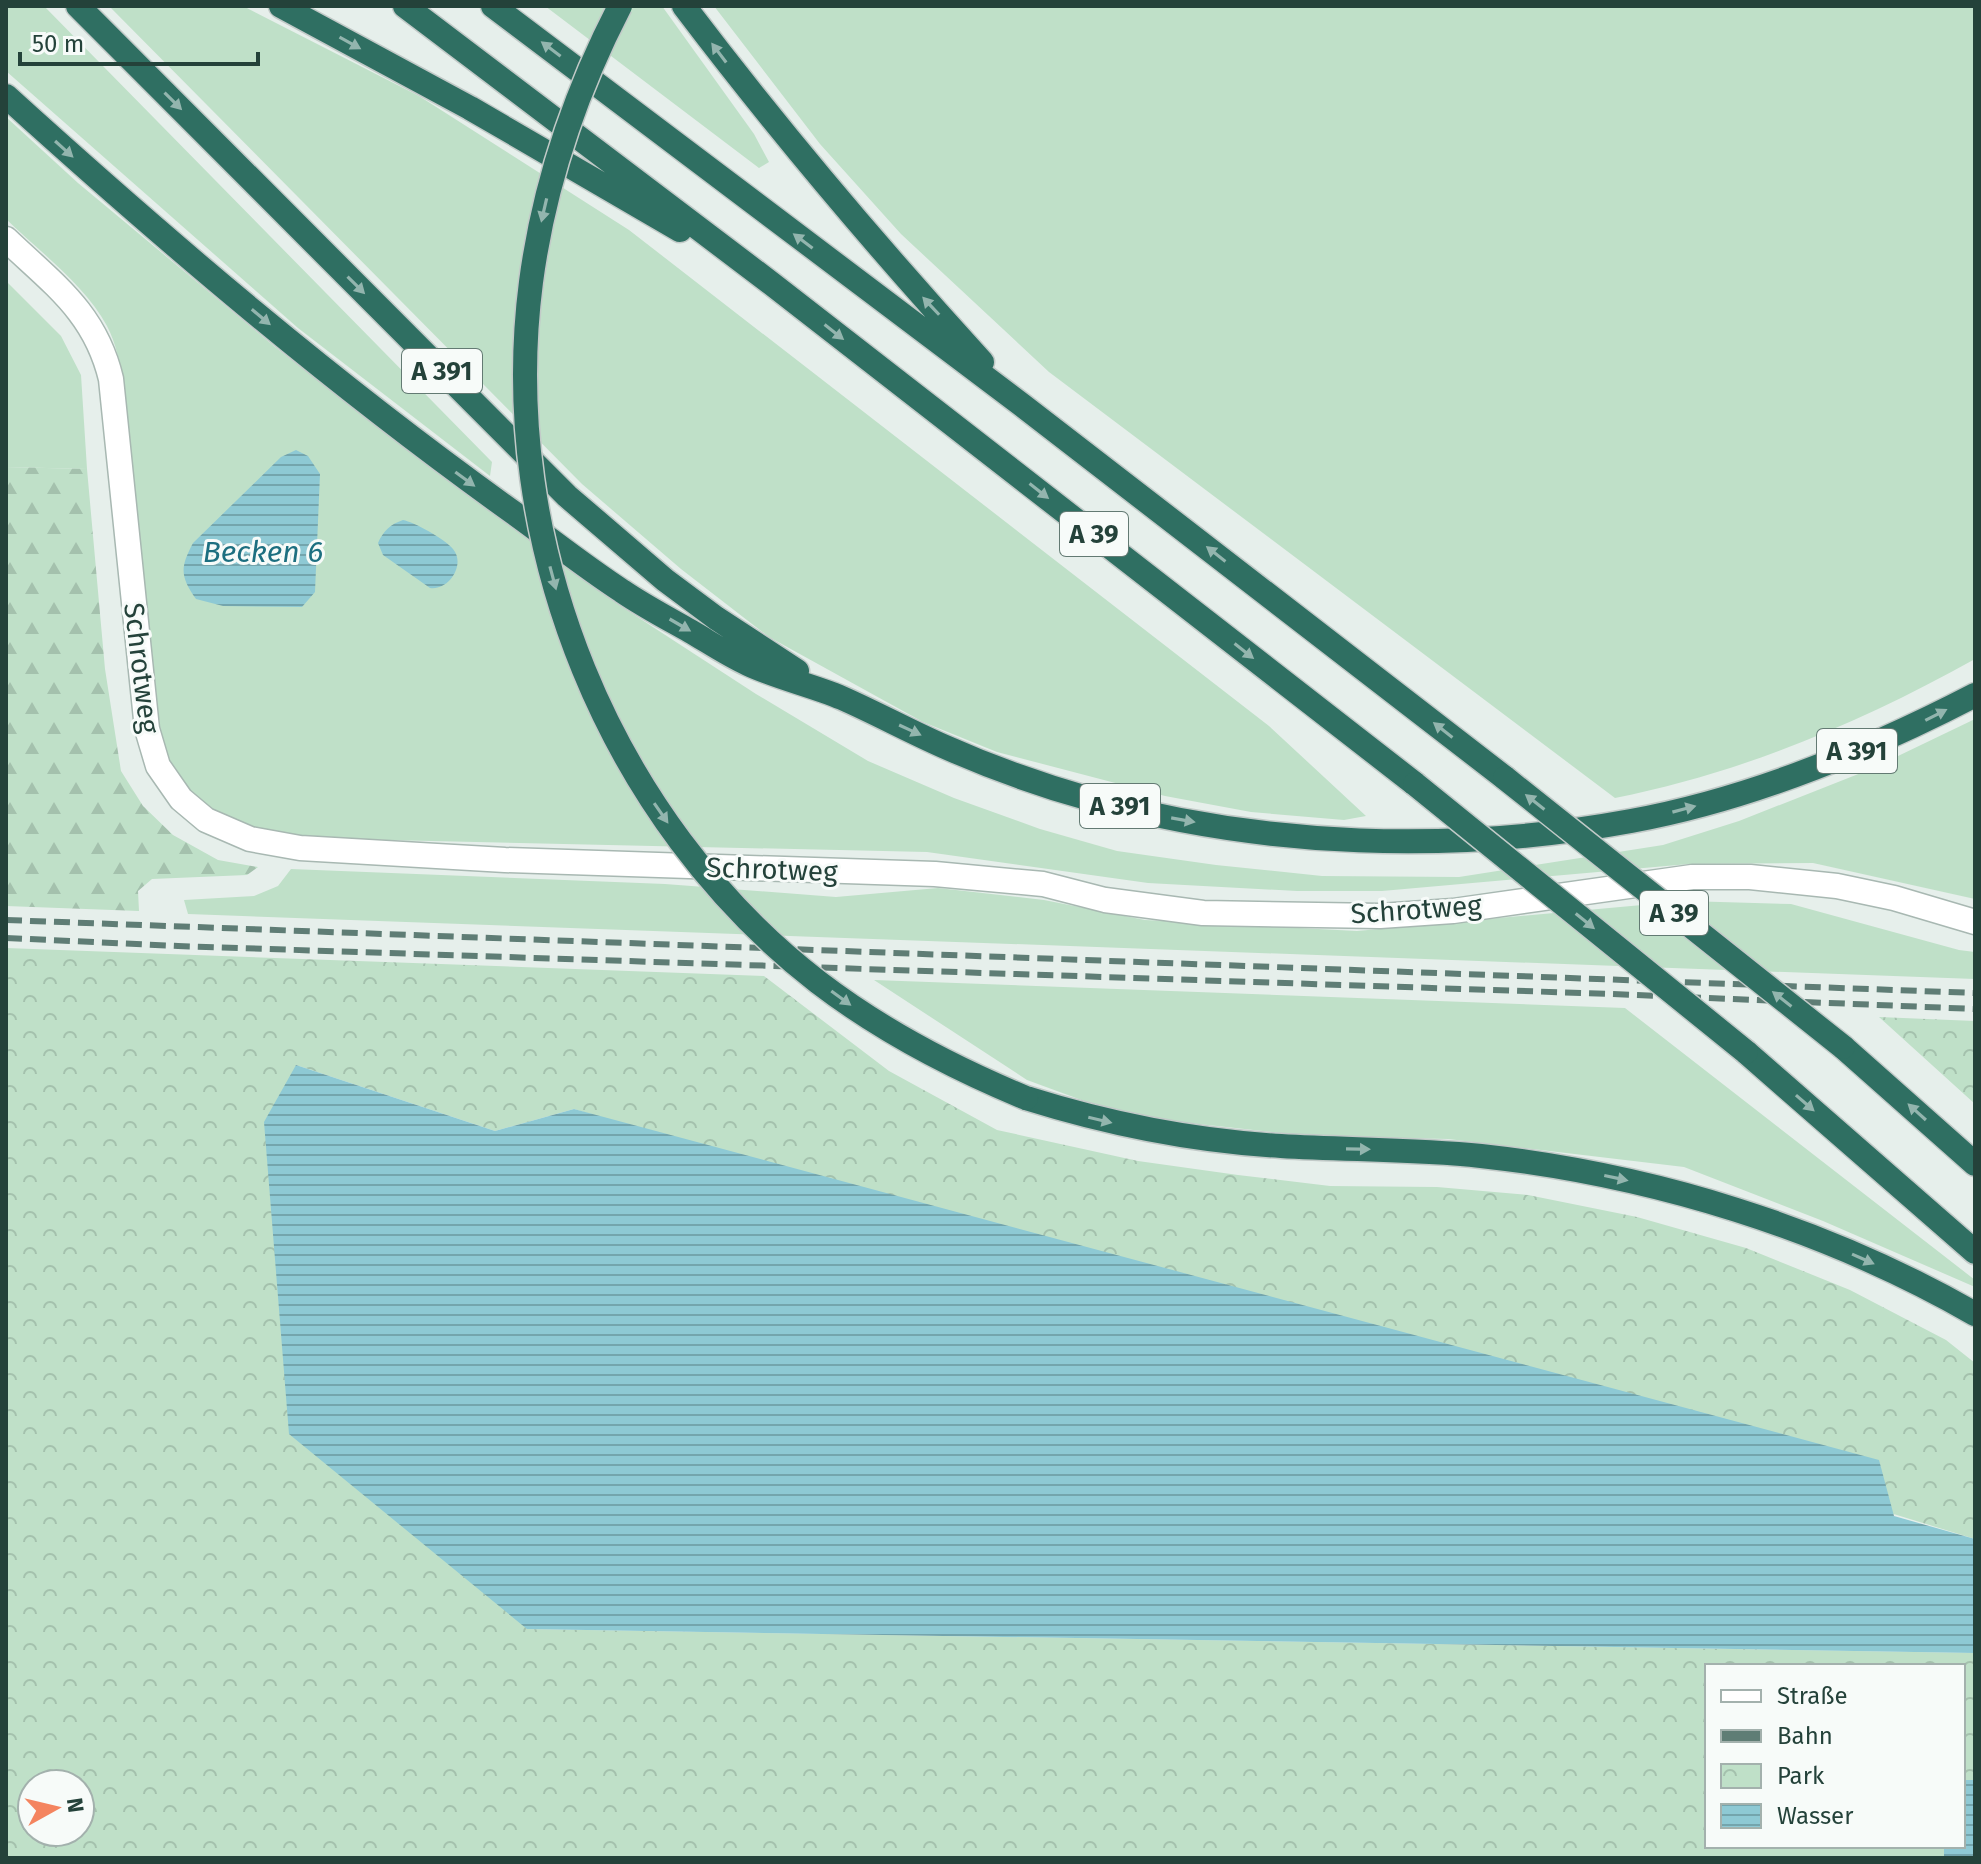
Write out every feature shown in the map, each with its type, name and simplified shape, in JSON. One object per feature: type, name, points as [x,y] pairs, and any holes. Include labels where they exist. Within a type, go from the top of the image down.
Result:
[{"type":"highway","name":"A 391","points":[[78,6],[567,496],[665,580],[716,618],[839,697],[947,748],[1018,776],[1087,798],[1169,818],[1255,832],[1341,840],[1418,842],[1544,834],[1634,821],[1799,774],[1913,727],[1975,695]]},
{"type":"highway","points":[[281,6],[470,108],[772,284]]},
{"type":"highway","name":"A 39","points":[[405,6],[772,284],[1415,784],[1746,1052],[1975,1252]]},
{"type":"highway","name":"A 39","points":[[493,6],[1022,405],[1505,778],[1843,1047],[1975,1164]]},
{"type":"highway","points":[[620,6],[574,106],[555,164],[533,269],[526,345],[526,405],[540,525],[554,584],[573,642],[596,698],[623,751],[654,803],[690,852],[761,930],[816,980],[865,1016],[916,1048],[1026,1098],[1091,1118],[1157,1132],[1278,1146],[1410,1150],[1481,1156],[1620,1179],[1760,1218],[1829,1244],[1975,1314]]},
{"type":"highway","points":[[684,6],[755,100],[884,255],[1022,405]]},
{"type":"highway","points":[[6,96],[92,175],[286,339],[454,470],[635,599],[747,664],[839,697]]},
{"type":"street","name":"Schrotweg","points":[[6,239],[74,304],[98,337],[106,358],[111,379],[147,729],[158,766],[181,799],[206,820],[250,839],[300,848],[505,860],[935,874],[1043,884],[1105,900],[1203,913],[1380,916],[1453,911],[1692,877],[1750,877],[1837,886],[1894,898],[1975,922]]},
{"type":"green space","points":[[6,6],[44,6],[492,462],[490,476],[298,328],[6,71]]},
{"type":"green space","points":[[109,6],[243,6],[419,96],[629,230],[1269,726],[1366,816],[1344,820],[1251,812],[1165,796],[997,752],[923,722],[769,637],[681,569],[582,484]]},
{"type":"green space","points":[[545,6],[662,6],[754,134],[769,162],[759,168]]},
{"type":"green space","points":[[714,6],[1975,6],[1975,659],[1888,704],[1800,743],[1710,774],[1615,798],[1049,372],[901,234],[820,144]]},
{"type":"green space","points":[[6,117],[78,183],[275,347],[433,470],[616,603],[756,694],[868,761],[954,798],[1040,829],[1117,851],[1322,876],[1459,877],[1663,845],[1739,821],[1871,769],[1975,719],[1975,899],[1813,863],[1689,864],[1382,891],[1297,891],[1148,883],[927,852],[296,838],[244,833],[212,816],[178,780],[166,754],[160,727],[119,359],[107,326],[87,297],[6,219]]},
{"type":"green space","points":[[6,281],[61,336],[81,375],[87,469],[6,467]]},
{"type":"green space","points":[[6,467],[87,469],[105,669],[121,771],[143,806],[173,835],[218,860],[258,867],[247,875],[152,879],[138,891],[139,911],[6,906]]},
{"type":"green space","points":[[291,869],[665,884],[836,897],[938,888],[1044,900],[1145,920],[1357,931],[1686,901],[1791,904],[1975,952],[1975,979],[188,914],[184,900],[254,896],[278,886]]},
{"type":"green space","points":[[6,948],[764,976],[889,1071],[997,1130],[1138,1161],[1238,1175],[1330,1186],[1437,1187],[1528,1195],[1637,1217],[1746,1248],[1850,1290],[1946,1340],[1975,1363],[1975,1539],[574,1109],[495,1131],[296,1065],[527,1629],[1975,1653],[1975,1780],[1965,1780],[1965,1664],[1705,1664],[1705,1848],[1944,1848],[1944,1858],[6,1858]]},
{"type":"green space","points":[[874,980],[1625,1008],[1975,1280],[1975,1287],[1823,1221],[1684,1167],[1448,1139],[1309,1136],[1125,1116],[1027,1080]]},
{"type":"green space","points":[[1879,1017],[1975,1021],[1975,1104]]},
{"type":"water","name":"Becken 6","points":[[296,450],[308,456],[320,474],[315,592],[302,607],[223,606],[196,599],[184,572],[193,543],[281,457]]},
{"type":"water","points":[[403,520],[429,532],[453,549],[458,562],[449,581],[437,588],[430,588],[383,555],[378,543],[380,539],[388,528]]},
{"type":"water","points":[[296,1065],[495,1131],[574,1109],[1879,1460],[1894,1516],[1975,1539],[1975,1653],[527,1629],[289,1434],[264,1122]]},
{"type":"water","points":[[1965,1780],[1975,1780],[1975,1858],[1944,1858],[1944,1848],[1965,1848]]},
{"type":"railway","points":[[6,920],[1975,993]]},
{"type":"railway","points":[[6,938],[1975,1009]]}]
